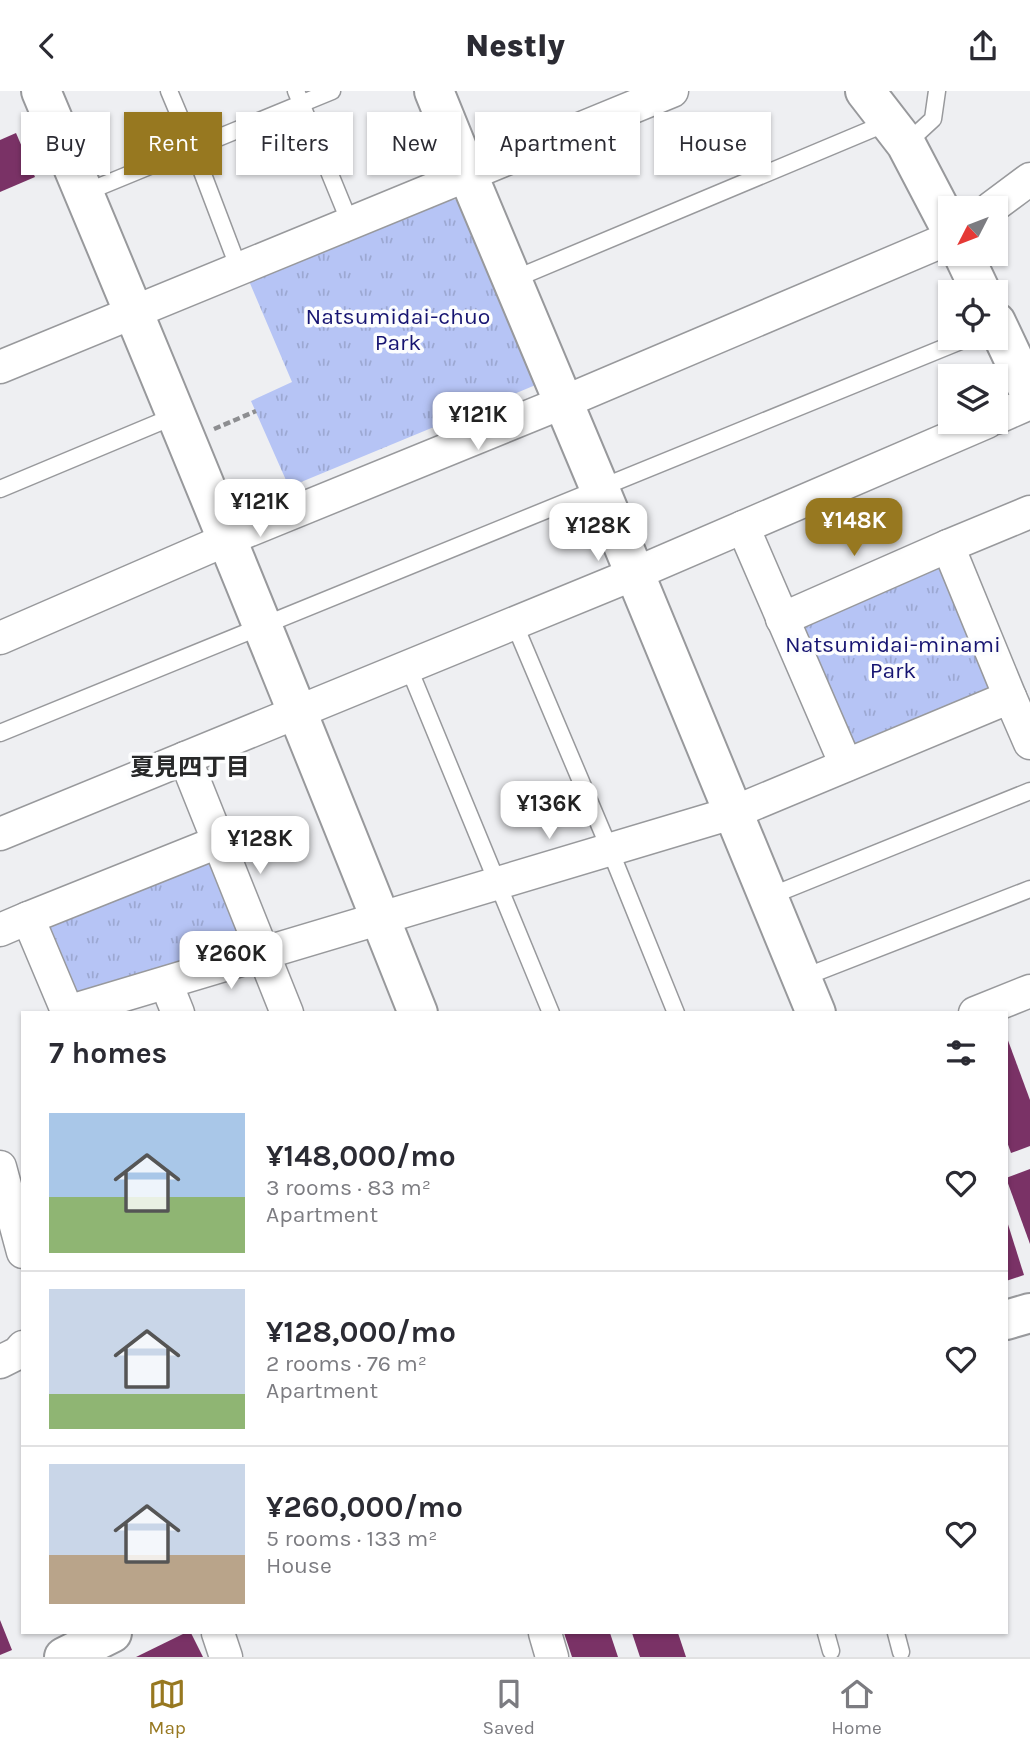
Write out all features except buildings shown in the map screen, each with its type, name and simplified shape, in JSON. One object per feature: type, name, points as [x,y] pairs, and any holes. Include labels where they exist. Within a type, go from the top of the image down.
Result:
[{"type":"street","points":[[41,91],[225,533],[417,1011]]},
{"type":"street","points":[[434,91],[815,1011]]},
{"type":"street","points":[[0,367],[672,91]]},
{"type":"street","points":[[865,91],[897,133],[938,206]]},
{"type":"street","points":[[1007,196],[1030,179]]},
{"type":"street","points":[[0,623],[561,396],[926,231],[938,234]]},
{"type":"street","points":[[1005,350],[1030,394]]},
{"type":"street","points":[[1008,413],[1030,403]]},
{"type":"street","points":[[0,834],[634,574],[959,434]]},
{"type":"street","points":[[782,619],[1030,512]]},
{"type":"street","points":[[743,527],[846,765]]},
{"type":"street","points":[[0,638],[225,533]]},
{"type":"street","points":[[948,546],[1030,743]]},
{"type":"street","points":[[75,1011],[732,813],[1010,697]]},
{"type":"street","points":[[185,758],[287,1011]]},
{"type":"street","points":[[67,1011],[14,924],[218,842]]},
{"type":"street","points":[[166,983],[177,1011]]},
{"type":"street","points":[[980,1011],[1030,991]]},
{"type":"street","points":[[0,1167],[21,1245]]},
{"type":"street","points":[[1008,1319],[1030,1313]]},
{"type":"street","points":[[0,1362],[21,1349]]},
{"type":"street","points":[[64,1657],[110,1634]]},
{"type":"street","points":[[218,1634],[226,1657]]},
{"type":"street","points":[[545,1634],[552,1657]]},
{"type":"lane","points":[[169,91],[178,112]]},
{"type":"lane","points":[[222,134],[298,97],[332,91]]},
{"type":"lane","points":[[512,280],[933,119],[937,91]]},
{"type":"lane","points":[[298,97],[350,223]]},
{"type":"lane","points":[[84,193],[128,175]]},
{"type":"lane","points":[[203,175],[239,269]]},
{"type":"lane","points":[[0,733],[599,487],[938,342]]},
{"type":"lane","points":[[0,489],[182,428]]},
{"type":"lane","points":[[514,623],[675,1011]]},
{"type":"lane","points":[[408,666],[550,1011]]},
{"type":"lane","points":[[768,897],[1030,791]]},
{"type":"lane","points":[[802,978],[1030,889]]},
{"type":"lane","points":[[827,1634],[831,1651]]},
{"type":"lane","points":[[896,1634],[901,1652]]},
{"type":"path","points":[[182,428],[256,411]]},
{"type":"green space","name":"Natsumidai-chuo Park","points":[[434,198],[461,200],[538,384],[289,487],[251,401],[292,382],[249,281]]},
{"type":"green space","name":"Natsumidai-minami Park","points":[[938,559],[994,690],[850,752],[795,625]]},
{"type":"green space","points":[[213,854],[249,946],[73,1004],[41,923]]},
{"type":"district","name":"夏見四丁目","points":[[190,767]]}]
